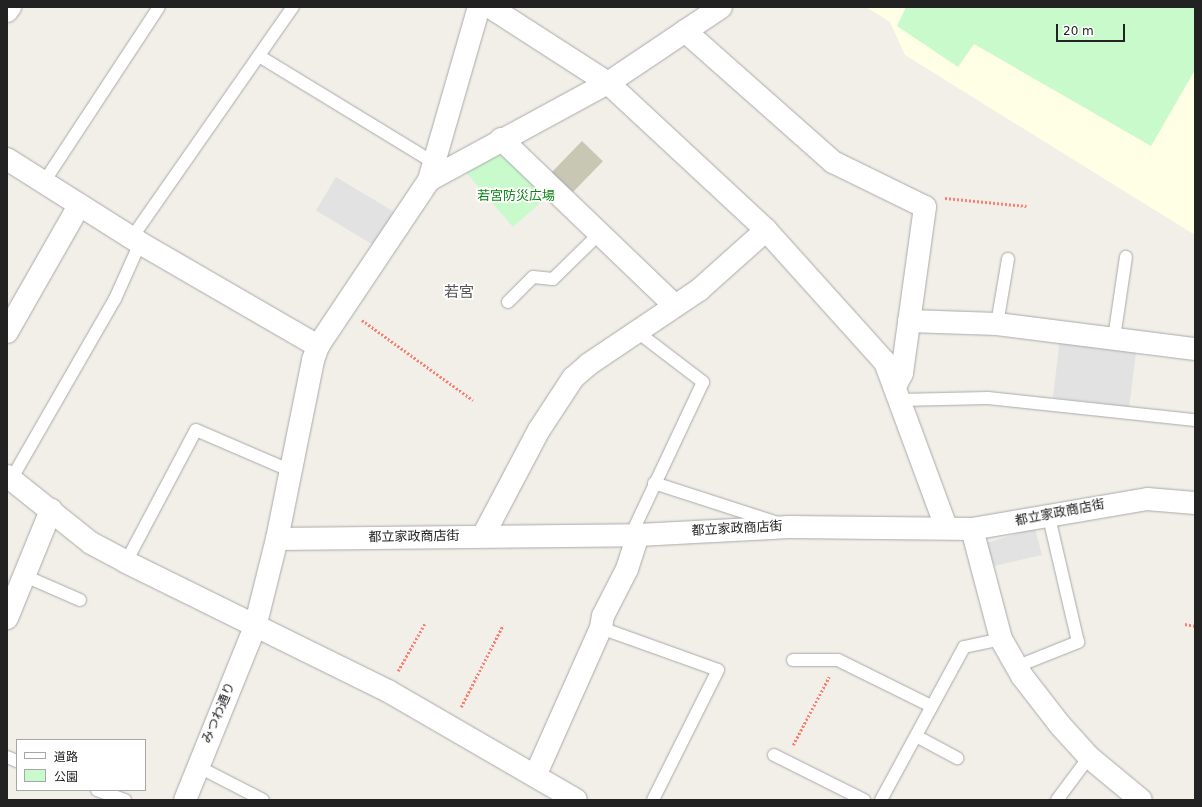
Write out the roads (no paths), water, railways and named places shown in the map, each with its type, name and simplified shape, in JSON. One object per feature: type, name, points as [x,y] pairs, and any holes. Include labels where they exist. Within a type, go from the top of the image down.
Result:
[{"type":"street","points":[[7,11],[10,7]]},
{"type":"street","points":[[431,172],[478,7]]},
{"type":"street","points":[[490,7],[608,83],[766,230],[885,362],[946,527]]},
{"type":"street","points":[[431,172],[501,139],[608,83],[685,31],[708,10]]},
{"type":"street","points":[[685,31],[833,162],[925,207],[902,373],[897,393]]},
{"type":"street","points":[[501,139],[675,306]]},
{"type":"street","points":[[7,160],[44,182],[79,206],[318,346]]},
{"type":"street","name":"みつわ通り","points":[[185,800],[197,766],[255,627],[277,539],[313,360],[318,346],[345,308],[431,172]]},
{"type":"street","points":[[7,332],[79,206]]},
{"type":"street","points":[[483,536],[539,430],[573,378],[588,364],[699,290],[766,230]]},
{"type":"street","points":[[909,321],[997,324],[1195,349]]},
{"type":"street","points":[[10,477],[91,543],[255,627],[388,691],[450,729],[536,776],[574,800]]},
{"type":"street","name":"都立家政商店街","points":[[277,539],[635,535],[790,527],[946,527],[972,529],[1147,499],[1195,503]]},
{"type":"street","points":[[7,618],[51,510]]},
{"type":"street","points":[[972,529],[1001,639],[1018,666],[1022,676],[1060,724],[1089,757],[1141,800]]},
{"type":"street","points":[[536,776],[601,628],[603,616],[627,570],[635,535]]},
{"type":"lane","points":[[44,182],[159,7]]},
{"type":"lane","points":[[10,477],[115,299],[136,240],[259,56],[294,7]]},
{"type":"lane","points":[[259,56],[431,172]]},
{"type":"lane","points":[[508,302],[533,277],[553,279],[599,234]]},
{"type":"lane","points":[[1114,338],[1126,257]]},
{"type":"lane","points":[[997,324],[1008,259]]},
{"type":"lane","points":[[635,535],[654,483],[659,477],[703,382],[636,331]]},
{"type":"lane","points":[[897,393],[988,398],[1195,420]]},
{"type":"lane","points":[[126,562],[196,430],[291,471]]},
{"type":"lane","points":[[654,483],[790,527]]},
{"type":"lane","points":[[1018,666],[1078,642],[1049,516]]},
{"type":"lane","points":[[25,576],[80,600]]},
{"type":"lane","points":[[601,628],[718,670],[653,800]]},
{"type":"lane","points":[[880,800],[964,647],[1001,639]]},
{"type":"lane","points":[[793,660],[838,660],[931,706]]},
{"type":"lane","points":[[916,736],[957,758]]},
{"type":"lane","points":[[1057,800],[1089,757]]},
{"type":"lane","points":[[780,758],[864,800]]},
{"type":"lane","points":[[197,766],[263,800]]},
{"type":"lane","points":[[100,791],[125,800]]},
{"type":"district","name":"若宮","points":[[459,293]]},
{"type":"park label","name":"若宮防災広場","points":[[516,196]]}]
